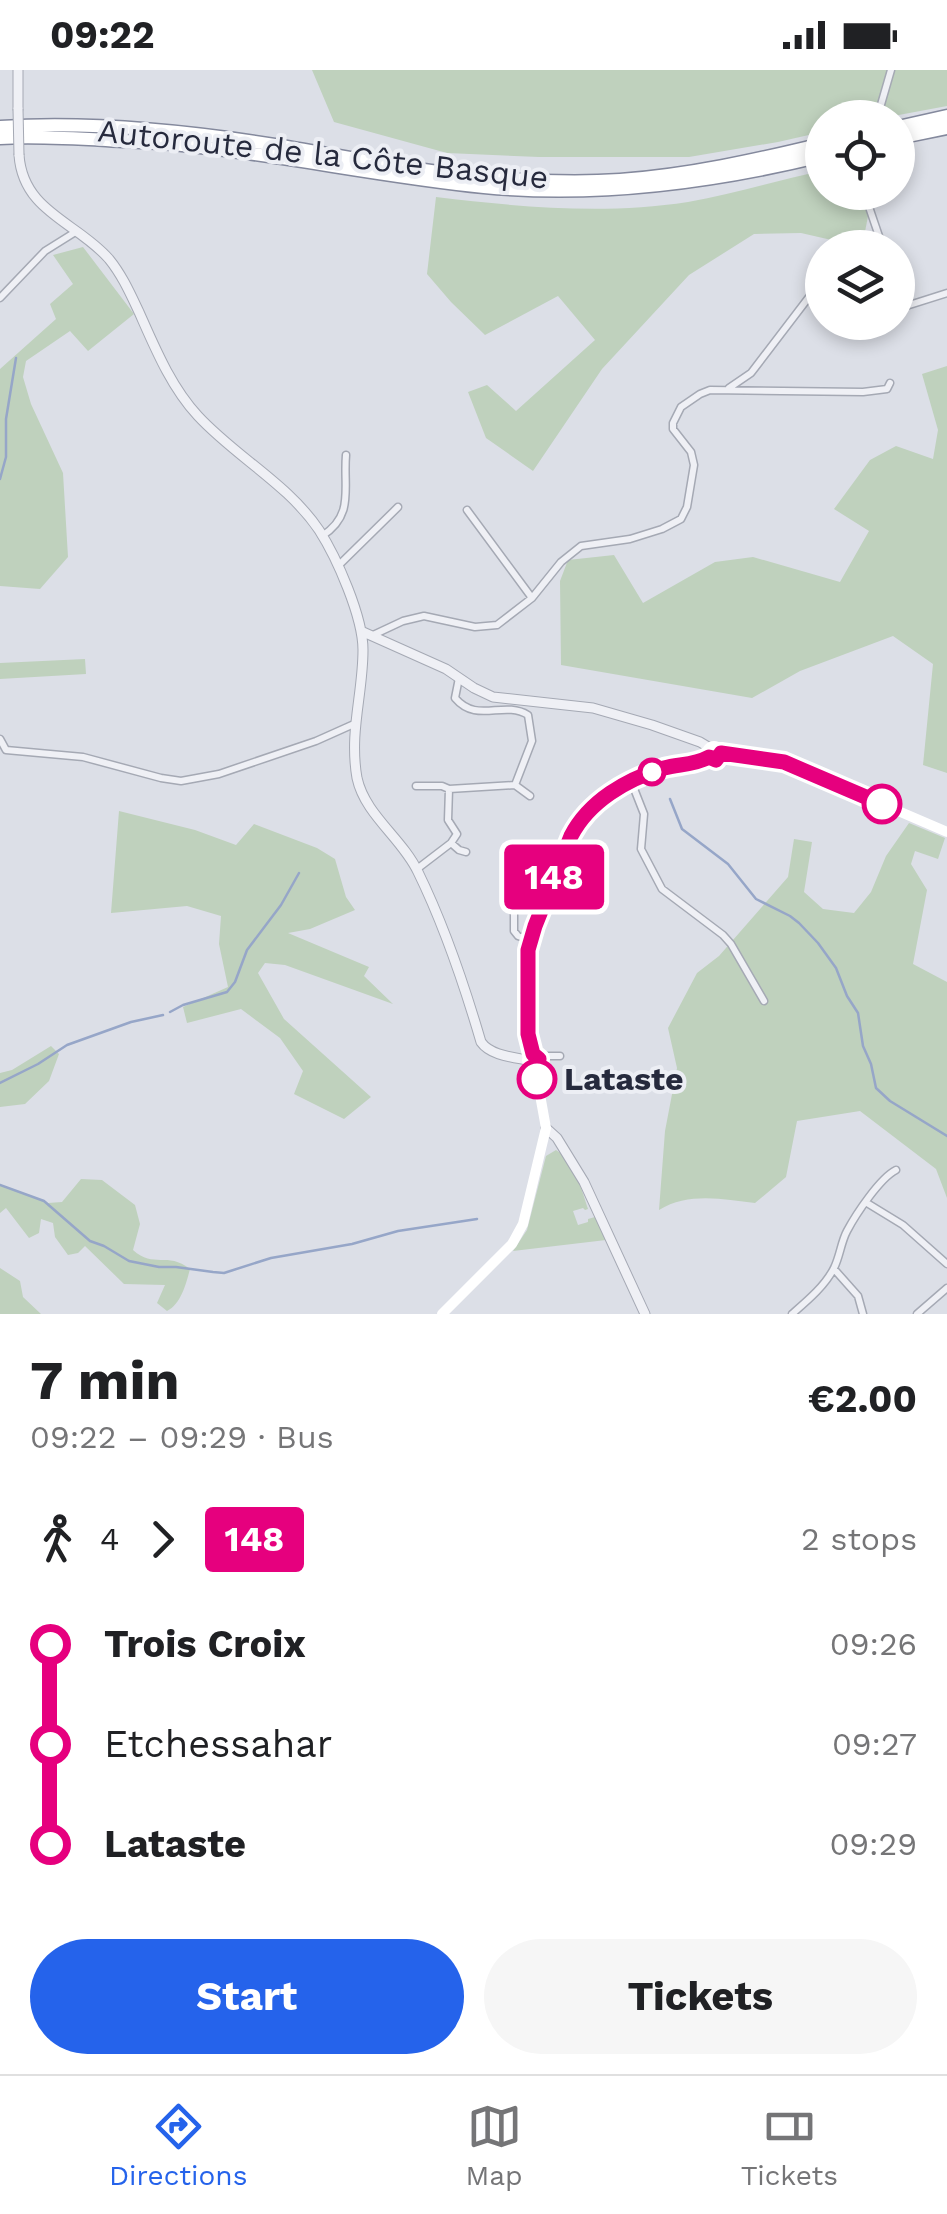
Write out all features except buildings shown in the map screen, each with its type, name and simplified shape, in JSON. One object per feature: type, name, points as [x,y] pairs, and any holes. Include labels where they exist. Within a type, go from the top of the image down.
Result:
[{"type":"highway","points":[[915,123],[947,116]]},
{"type":"highway","name":"Autoroute de la Côte Basque","points":[[0,127],[181,132],[428,171],[550,181],[619,180],[695,172],[805,148]]},
{"type":"highway","points":[[915,135],[947,128]]},
{"type":"highway","name":"Autoroute de la Côte Basque","points":[[0,138],[182,145],[486,188],[551,191],[619,190],[697,182],[805,160]]},
{"type":"main road","points":[[442,1314],[512,1244],[523,1224],[546,1128],[528,1034],[526,960],[530,940],[575,828],[586,813],[631,781],[667,768],[699,763],[713,753],[784,762],[947,832]]},
{"type":"street","points":[[18,70],[19,155],[22,179],[30,193],[103,252],[122,278],[184,400],[302,510],[322,536],[361,631],[372,642],[437,665],[493,697],[594,708],[700,742],[713,753]]},
{"type":"street","points":[[882,100],[891,70]]},
{"type":"street","points":[[0,298],[45,251],[77,231]]},
{"type":"street","points":[[915,303],[947,293]]},
{"type":"street","points":[[723,390],[752,373],[805,303]]},
{"type":"street","points":[[560,1056],[507,1056],[484,1047],[460,972],[417,868],[363,795],[356,771],[354,724],[372,642],[388,627],[424,616],[475,627],[497,625],[532,598],[561,562],[581,546],[662,530],[681,519],[688,508],[694,466],[691,452],[673,429],[673,422],[681,408],[700,394],[710,390],[876,392],[890,384]]},
{"type":"street","points":[[322,536],[334,529],[346,508],[346,454]]},
{"type":"street","points":[[337,566],[398,508]]},
{"type":"street","points":[[467,510],[532,598]]},
{"type":"street","points":[[459,678],[455,698],[462,707],[476,712],[518,709],[528,715],[532,741],[515,785]]},
{"type":"street","points":[[0,739],[6,750],[82,757],[181,780],[218,774],[354,724]]},
{"type":"street","points":[[631,781],[644,814],[641,849],[662,890],[731,944],[764,1002]]},
{"type":"street","points":[[417,868],[457,834],[448,820],[444,784]]},
{"type":"street","points":[[416,786],[515,785],[530,796]]},
{"type":"street","points":[[451,843],[466,852]]},
{"type":"street","points":[[514,897],[514,931],[530,940]]},
{"type":"street","points":[[546,1128],[557,1138],[584,1182],[645,1314]]},
{"type":"street","points":[[544,1141],[568,1155]]},
{"type":"street","points":[[792,1314],[834,1270],[846,1233],[886,1175],[896,1170]]},
{"type":"street","points":[[867,1203],[903,1225],[947,1264]]},
{"type":"street","points":[[834,1270],[858,1296],[863,1314]]},
{"type":"street","points":[[916,1314],[947,1288]]},
{"type":"green space","points":[[312,70],[947,70],[947,106],[915,112],[915,100],[805,100],[805,136],[689,157],[447,153],[334,122]]},
{"type":"green space","points":[[805,175],[805,210],[869,210],[865,230],[754,234],[689,275],[602,369],[533,471],[486,438],[468,392],[487,385],[516,411],[595,340],[558,296],[485,335],[427,274],[436,197],[594,209],[656,206]]},
{"type":"green space","points":[[83,247],[134,314],[88,351],[70,331],[26,361],[23,377],[31,404],[63,473],[68,557],[40,589],[0,586],[0,369],[56,319],[50,304],[73,284],[53,255]]},
{"type":"green space","points":[[947,366],[947,773],[923,765],[933,664],[893,636],[800,671],[752,698],[561,665],[560,581],[568,560],[614,555],[643,603],[715,562],[753,557],[840,582],[869,531],[834,509],[870,460],[896,446],[933,459],[938,430],[922,374]]},
{"type":"green space","points":[[85,659],[86,674],[0,679],[0,663]]},
{"type":"green space","points":[[119,811],[236,845],[254,824],[335,859],[346,897],[355,910],[310,929],[288,933],[369,967],[364,976],[393,1004],[285,965],[265,963],[258,973],[284,1019],[371,1097],[344,1119],[294,1094],[303,1071],[280,1038],[241,1009],[187,1023],[183,1007],[228,987],[219,944],[221,916],[187,906],[111,913]]},
{"type":"green space","points":[[909,823],[945,838],[938,859],[915,851],[911,864],[927,890],[913,964],[947,982],[947,1198],[936,1169],[860,1111],[797,1121],[786,1177],[755,1203],[694,1199],[659,1210],[665,1131],[677,1068],[668,1028],[697,973],[719,956],[788,877],[794,839],[812,842],[804,892],[823,909],[854,913],[871,892],[886,856]]},
{"type":"green space","points":[[51,1046],[59,1054],[49,1081],[25,1104],[0,1107],[0,1073]]},
{"type":"green space","points":[[556,1150],[572,1168],[588,1209],[573,1211],[578,1225],[595,1217],[606,1240],[513,1251],[527,1230],[546,1156]]},
{"type":"green space","points":[[81,1179],[102,1180],[135,1205],[140,1224],[133,1250],[141,1256],[174,1261],[190,1269],[172,1308],[167,1311],[157,1303],[165,1285],[124,1284],[85,1246],[68,1255],[55,1237],[53,1223],[41,1219],[39,1233],[29,1238],[6,1208],[0,1213],[0,1185],[48,1203],[62,1202]]},
{"type":"green space","points":[[0,1268],[20,1281],[23,1297],[41,1314],[0,1314]]},
{"type":"waterway","points":[[0,479],[6,457],[6,419],[16,358]]},
{"type":"waterway","points":[[670,799],[682,829],[728,864],[756,899],[799,923],[836,968],[858,1013],[876,1088],[947,1136]]},
{"type":"waterway","points":[[170,1012],[227,992],[247,950],[299,873]]},
{"type":"waterway","points":[[0,1083],[67,1045],[163,1015]]},
{"type":"waterway","points":[[0,1185],[44,1201],[90,1241],[129,1261],[224,1273],[271,1258],[477,1219]]},
{"type":"bus line","name":"148","points":[[537,1079],[534,1067],[539,1059],[533,1054],[528,1034],[526,960],[530,941],[571,836],[580,820],[598,803],[650,773],[699,763],[709,757],[716,760],[721,753],[784,762],[882,804]]},
{"type":"place","name":"Lataste","points":[[537,1079]]}]
